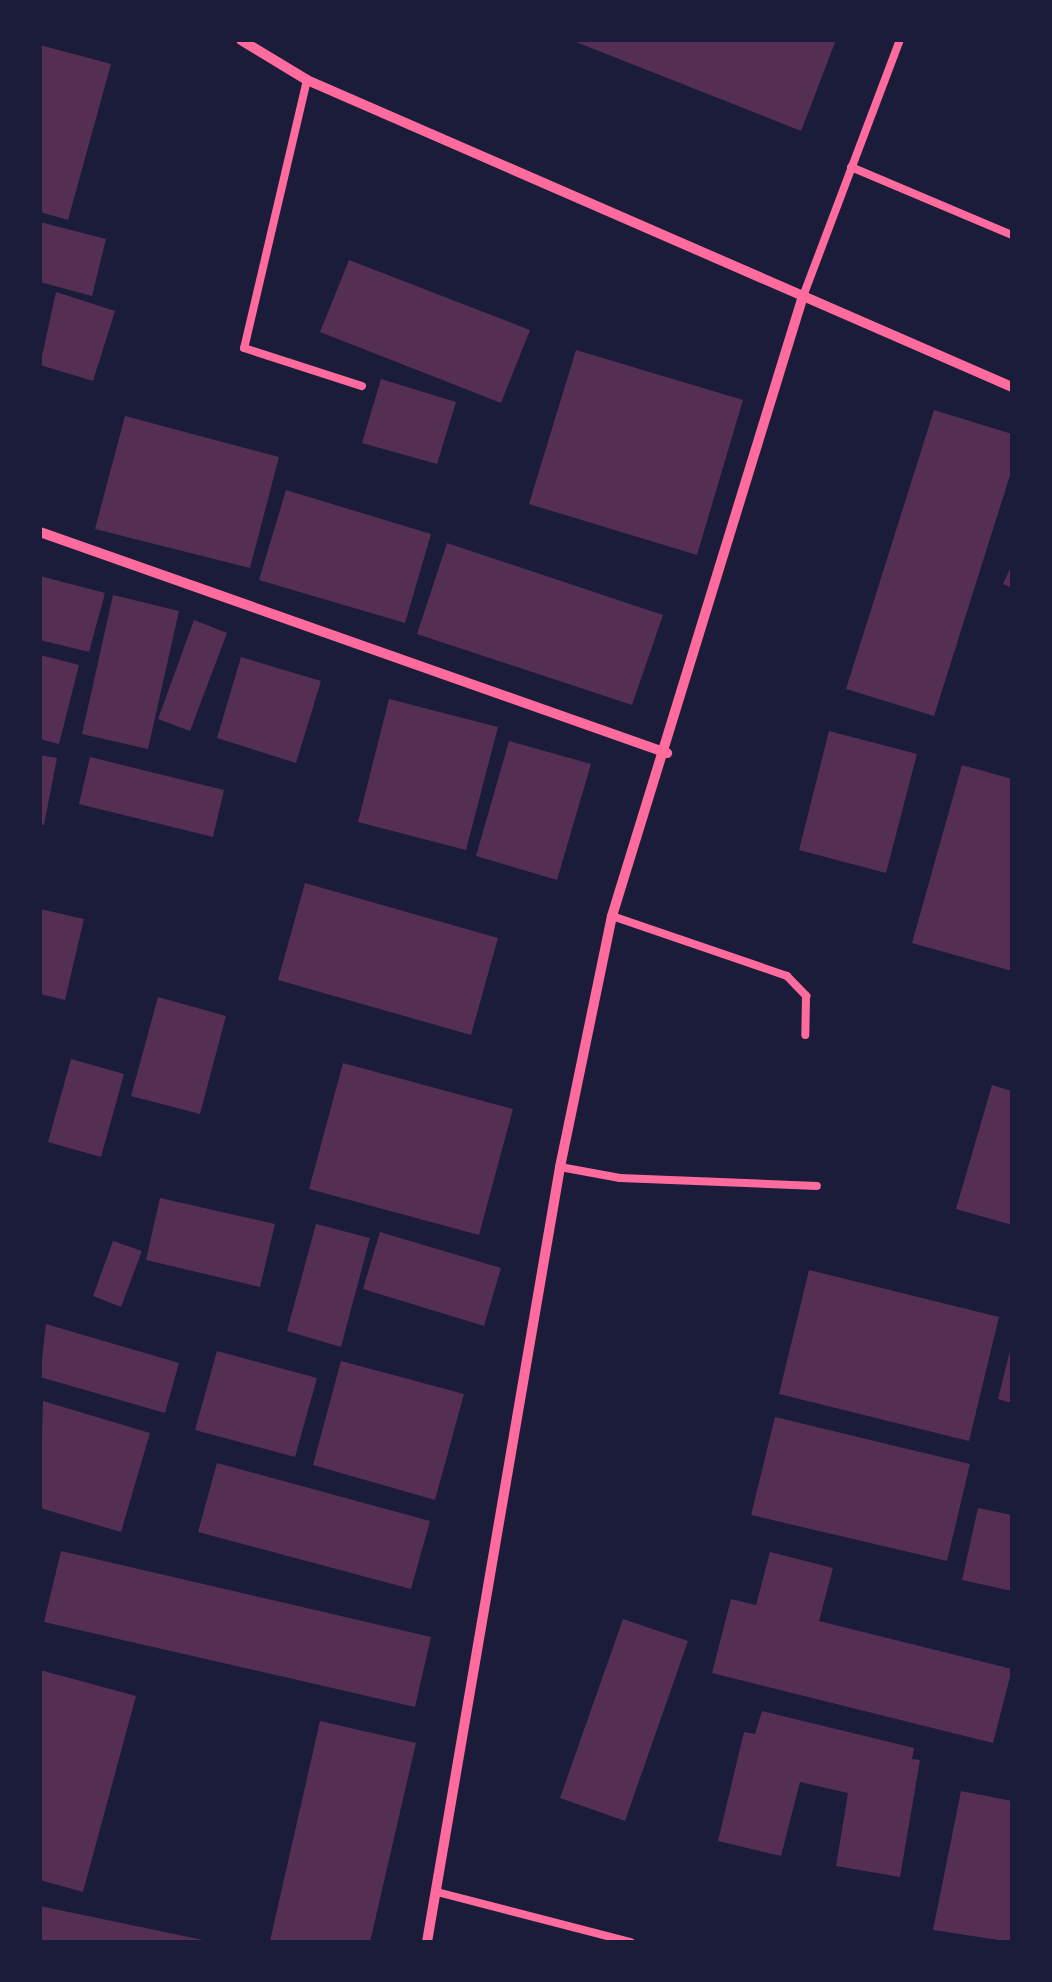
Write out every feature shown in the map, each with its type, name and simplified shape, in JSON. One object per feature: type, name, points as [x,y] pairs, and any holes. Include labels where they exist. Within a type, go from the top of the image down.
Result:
[{"type":"street","points":[[240,40],[307,80],[802,299],[1012,387]]},
{"type":"street","points":[[426,1942],[560,1167],[612,916],[667,753],[802,299]]},
{"type":"street","points":[[40,532],[667,753]]},
{"type":"lane","points":[[802,299],[900,40]]},
{"type":"lane","points":[[307,80],[244,348],[253,356],[362,386]]},
{"type":"lane","points":[[852,168],[1012,235]]},
{"type":"lane","points":[[612,916],[786,976],[806,996],[805,1035]]},
{"type":"lane","points":[[560,1167],[620,1178],[818,1186]]},
{"type":"lane","points":[[436,1892],[631,1942]]},
{"type":"building","points":[[571,40],[836,40],[801,131]]},
{"type":"building","points":[[40,45],[111,64],[68,220],[40,212]]},
{"type":"building","points":[[40,222],[106,239],[92,296],[40,282]]},
{"type":"building","points":[[349,260],[530,330],[501,403],[320,332]]},
{"type":"building","points":[[56,292],[115,311],[93,381],[40,365]]},
{"type":"building","points":[[576,350],[743,400],[697,555],[529,504]]},
{"type":"building","points":[[381,379],[456,402],[437,464],[362,443]]},
{"type":"building","points":[[934,410],[1012,434],[1012,469],[934,716],[846,689]]},
{"type":"building","points":[[125,416],[279,457],[250,568],[95,529]]},
{"type":"building","points":[[286,490],[431,534],[405,623],[259,580]]},
{"type":"building","points":[[447,543],[663,615],[632,705],[417,634]]},
{"type":"building","points":[[1012,564],[1012,588],[1003,584]]},
{"type":"building","points":[[40,576],[105,593],[89,652],[40,640]]},
{"type":"building","points":[[113,595],[179,611],[148,749],[82,734]]},
{"type":"building","points":[[194,620],[227,633],[190,731],[158,719]]},
{"type":"building","points":[[40,655],[79,665],[59,744],[40,739]]},
{"type":"building","points":[[241,657],[321,681],[296,763],[217,738]]},
{"type":"building","points":[[389,699],[498,727],[466,850],[358,822]]},
{"type":"building","points":[[829,731],[917,754],[886,873],[799,850]]},
{"type":"building","points":[[509,741],[591,764],[557,880],[476,856]]},
{"type":"building","points":[[40,755],[57,758],[44,825],[40,824]]},
{"type":"building","points":[[90,757],[224,790],[213,837],[79,804]]},
{"type":"building","points":[[962,765],[1012,779],[1012,971],[912,943]]},
{"type":"building","points":[[305,883],[498,938],[471,1035],[278,980]]},
{"type":"building","points":[[40,909],[84,919],[65,1000],[40,994]]},
{"type":"building","points":[[158,997],[226,1016],[200,1114],[131,1096]]},
{"type":"building","points":[[71,1059],[124,1074],[101,1157],[48,1142]]},
{"type":"building","points":[[343,1063],[513,1109],[479,1235],[309,1189]]},
{"type":"building","points":[[992,1085],[1012,1091],[1012,1225],[956,1209]]},
{"type":"building","points":[[160,1198],[275,1224],[260,1287],[146,1260]]},
{"type":"building","points":[[316,1224],[370,1238],[341,1347],[287,1331]]},
{"type":"building","points":[[380,1232],[501,1268],[484,1326],[363,1289]]},
{"type":"building","points":[[113,1241],[142,1251],[121,1307],[93,1296]]},
{"type":"building","points":[[809,1270],[999,1317],[969,1441],[779,1394]]},
{"type":"building","points":[[46,1324],[179,1363],[165,1413],[40,1377]]},
{"type":"building","points":[[1012,1347],[1012,1403],[998,1399]]},
{"type":"building","points":[[217,1351],[317,1378],[295,1457],[195,1430]]},
{"type":"building","points":[[341,1361],[464,1394],[435,1500],[313,1465]]},
{"type":"building","points":[[43,1401],[150,1433],[121,1532],[40,1508]]},
{"type":"building","points":[[775,1417],[970,1464],[947,1561],[751,1515]]},
{"type":"building","points":[[217,1463],[430,1521],[411,1589],[198,1532]]},
{"type":"building","points":[[978,1508],[1012,1515],[1012,1591],[962,1580]]},
{"type":"building","points":[[61,1551],[431,1637],[415,1707],[44,1622]]},
{"type":"building","points":[[770,1552],[833,1568],[819,1621],[1012,1669],[993,1743],[712,1673],[731,1599],[756,1605]]},
{"type":"building","points":[[623,1619],[688,1641],[625,1821],[560,1798]]},
{"type":"building","points":[[40,1670],[136,1696],[83,1892],[40,1880]]},
{"type":"building","points":[[762,1711],[914,1748],[912,1759],[920,1760],[900,1877],[836,1866],[848,1793],[800,1782],[781,1856],[718,1841],[744,1732],[755,1734]]},
{"type":"building","points":[[320,1721],[416,1743],[370,1942],[270,1941]]},
{"type":"building","points":[[961,1791],[1012,1801],[1012,1942],[933,1930]]},
{"type":"building","points":[[40,1906],[203,1940],[40,1942]]}]
